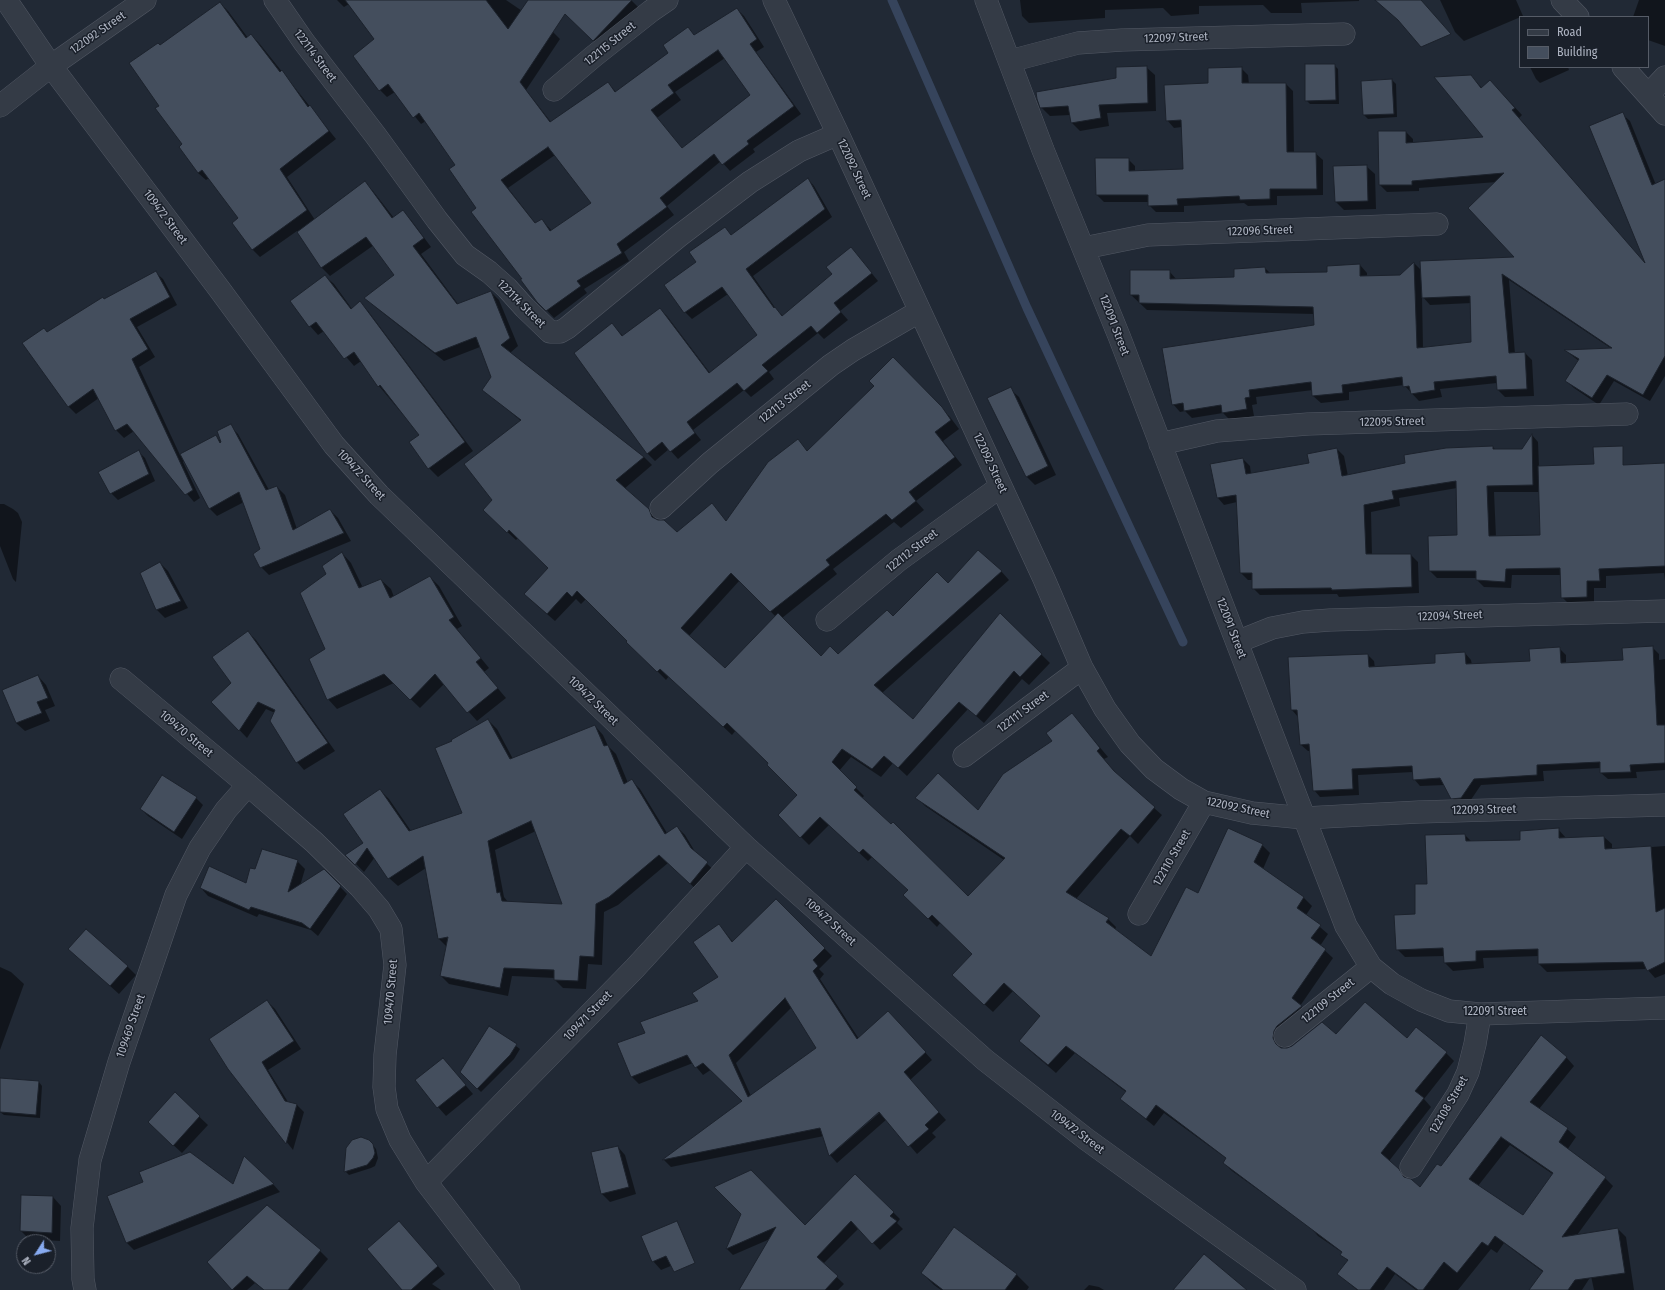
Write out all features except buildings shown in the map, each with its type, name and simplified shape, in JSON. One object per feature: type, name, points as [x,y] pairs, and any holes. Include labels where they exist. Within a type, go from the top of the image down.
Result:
[{"type":"street","name":"109472 Street","points":[[6,0],[51,66],[211,278],[334,445],[379,495],[746,847],[985,1060],[1086,1139],[1295,1290]]},
{"type":"street","name":"122092 Street","points":[[0,106],[51,66],[145,0]]},
{"type":"street","name":"122114 Street","points":[[275,0],[304,42],[376,136],[436,220],[465,255],[507,288],[550,332],[560,332],[567,328],[679,236],[757,178],[799,150],[838,134]]},
{"type":"street","name":"122115 Street","points":[[554,90],[600,51],[667,0]]},
{"type":"street","name":"122092 Street","points":[[774,0],[838,134],[1000,487],[1044,579],[1082,668],[1105,709],[1130,744],[1154,769],[1181,789],[1204,802],[1252,813],[1304,818]]},
{"type":"street","name":"122091 Street","points":[[986,0],[1043,150],[1084,248],[1238,642],[1346,926],[1371,967],[1392,984],[1421,1000],[1449,1011],[1480,1014],[1665,1008]]},
{"type":"street","points":[[1562,0],[1577,16]]},
{"type":"street","name":"122097 Street","points":[[1010,61],[1078,43],[1152,39],[1344,34]]},
{"type":"street","points":[[1624,68],[1665,114]]},
{"type":"street","points":[[1648,95],[1665,77]]},
{"type":"street","name":"122096 Street","points":[[1084,248],[1148,235],[1437,224]]},
{"type":"street","name":"122113 Street","points":[[661,508],[710,463],[831,366],[859,346],[920,311]]},
{"type":"street","name":"122095 Street","points":[[1160,444],[1217,431],[1308,424],[1627,414]]},
{"type":"street","name":"122112 Street","points":[[827,620],[899,560],[1000,487]]},
{"type":"street","name":"122094 Street","points":[[1238,642],[1272,628],[1303,622],[1330,620],[1665,611]]},
{"type":"street","name":"122111 Street","points":[[964,756],[1082,668]]},
{"type":"street","name":"109470 Street","points":[[121,679],[314,842],[379,908],[390,930],[396,965],[385,1055],[384,1087],[387,1109],[400,1140],[426,1182],[509,1290]]},
{"type":"street","name":"109469 Street","points":[[85,1290],[83,1279],[82,1228],[90,1160],[119,1062],[176,895],[200,848],[226,810],[248,785]]},
{"type":"street","name":"122110 Street","points":[[1139,914],[1204,802]]},
{"type":"street","name":"122093 Street","points":[[1304,818],[1419,812],[1665,805]]},
{"type":"street","name":"109471 Street","points":[[426,1182],[635,968],[746,847]]},
{"type":"street","name":"122109 Street","points":[[1286,1036],[1371,967]]},
{"type":"street","name":"122108 Street","points":[[1411,1167],[1455,1099],[1468,1072],[1480,1014]]},
{"type":"waterway","points":[[892,0],[1027,308],[1183,642]]}]
